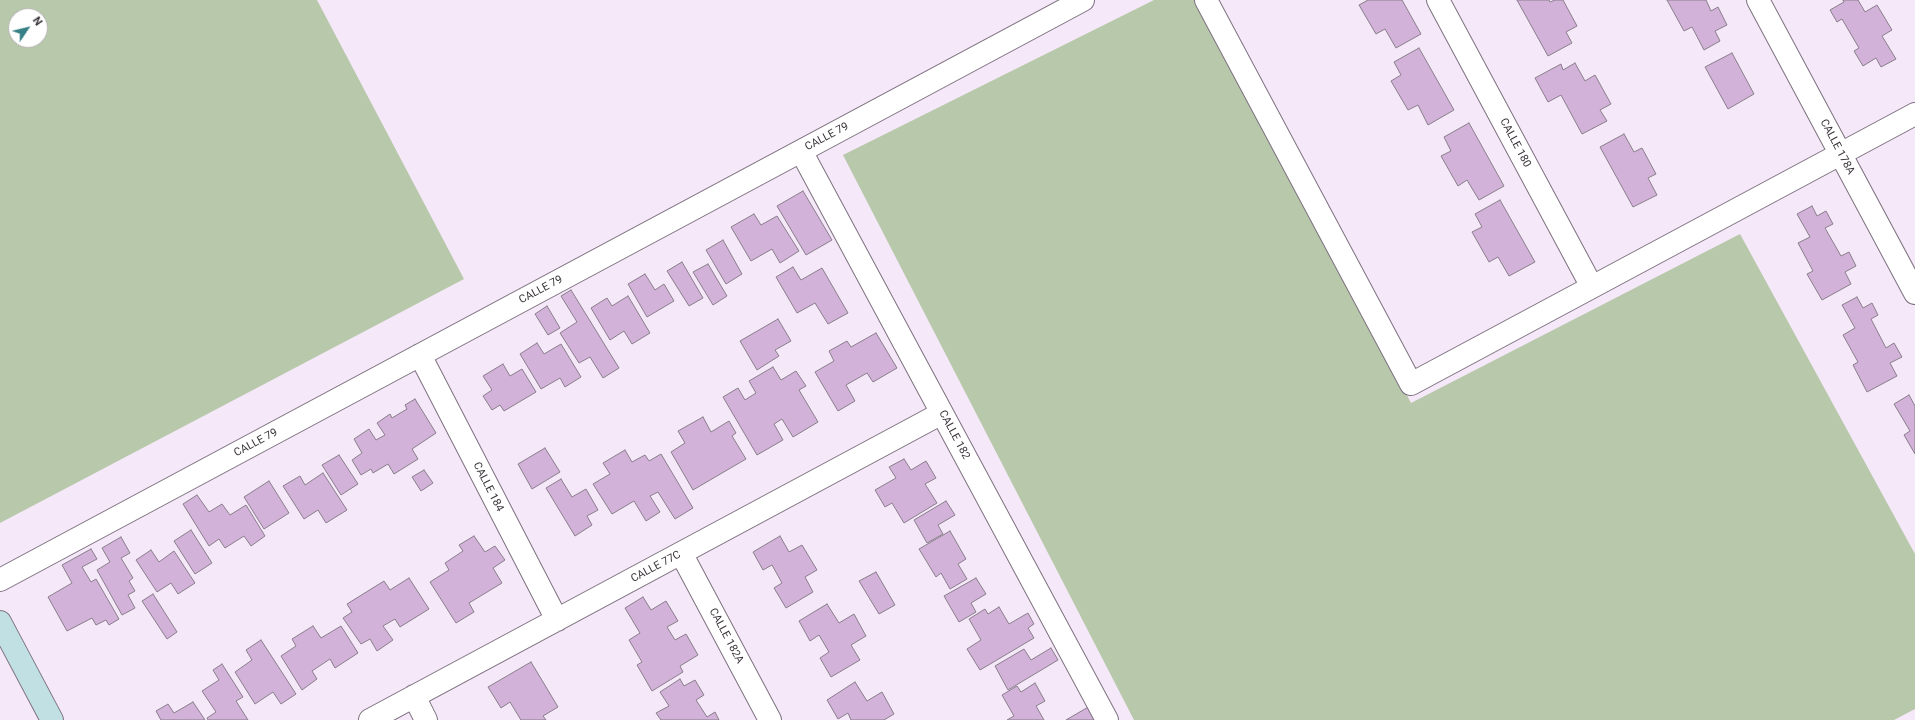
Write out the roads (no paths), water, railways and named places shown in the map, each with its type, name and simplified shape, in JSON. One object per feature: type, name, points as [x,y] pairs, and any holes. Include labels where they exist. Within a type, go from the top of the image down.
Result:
[{"type":"main road","points":[[0,622],[52,720]]},
{"type":"street","name":"CALLE 79","points":[[0,580],[1083,0]]},
{"type":"street","points":[[1206,0],[1411,384],[1915,114]]},
{"type":"street","name":"CALLE 180","points":[[1438,0],[1592,287]]},
{"type":"street","name":"CALLE 178A","points":[[1758,0],[1915,293]]},
{"type":"street","name":"CALLE 182","points":[[801,151],[1107,720]]},
{"type":"street","name":"CALLE 184","points":[[420,355],[557,620]]},
{"type":"street","name":"CALLE 77C","points":[[370,720],[942,413]]},
{"type":"street","name":"CALLE 182A","points":[[681,553],[770,720]]},
{"type":"street","points":[[414,696],[426,720]]}]
